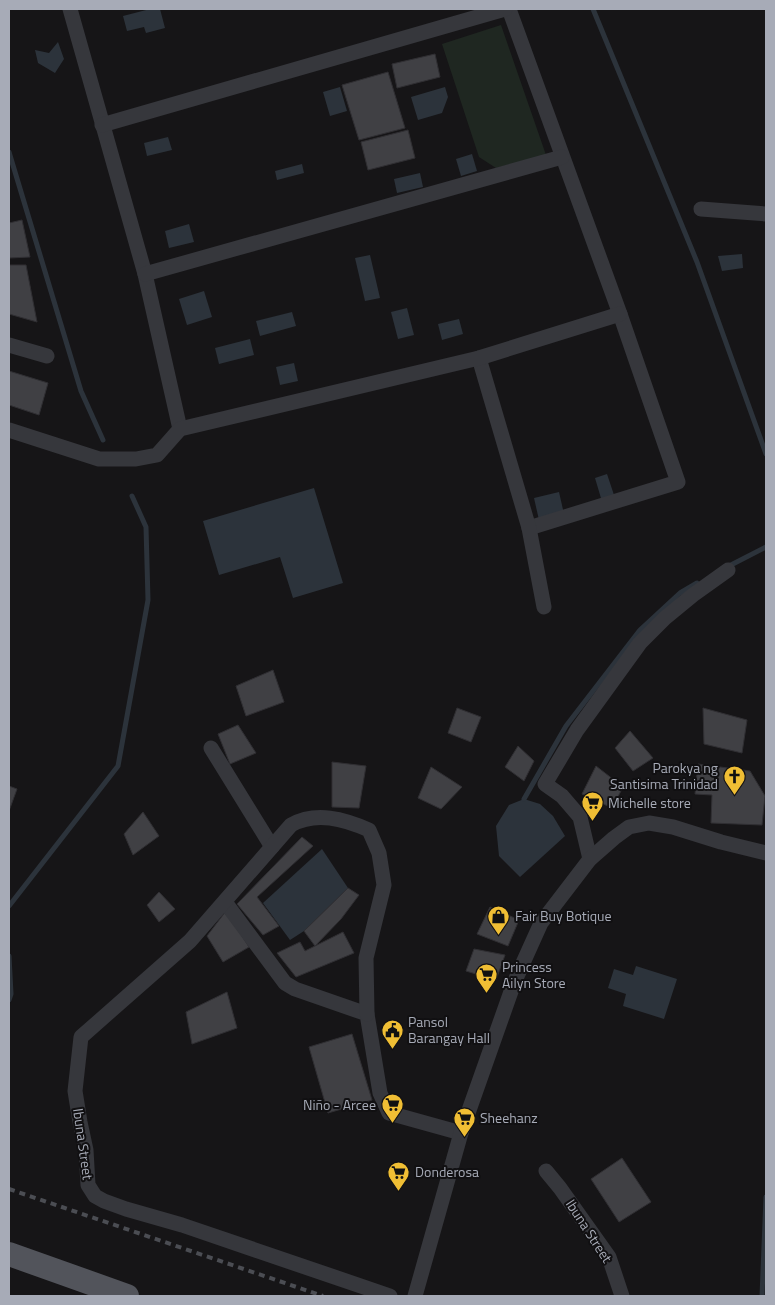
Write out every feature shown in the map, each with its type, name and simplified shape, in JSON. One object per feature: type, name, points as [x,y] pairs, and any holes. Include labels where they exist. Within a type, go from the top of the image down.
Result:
[{"type":"main road","points":[[9,1254],[99,1291],[127,1296]]},
{"type":"street","points":[[70,9],[144,274],[180,429]]},
{"type":"street","points":[[102,125],[505,9]]},
{"type":"street","points":[[509,9],[620,314],[678,482],[529,528]]},
{"type":"street","points":[[144,274],[562,158]]},
{"type":"street","points":[[701,210],[766,214]]},
{"type":"street","points":[[9,430],[99,459],[136,459],[157,455],[180,429],[479,358],[620,314]]},
{"type":"street","points":[[9,345],[47,356]]},
{"type":"street","points":[[479,358],[529,528],[544,607]]},
{"type":"street","points":[[590,859],[580,817],[562,796],[545,784],[576,730],[640,643],[664,618],[728,570]]},
{"type":"street","points":[[211,748],[272,847]]},
{"type":"street","name":"Ibuna Street","points":[[367,1014],[366,958],[384,885],[379,853],[369,830],[349,821],[325,817],[308,819],[291,825],[190,941],[81,1037],[75,1091],[86,1150],[88,1185],[95,1196],[104,1201],[200,1231],[390,1296]]},
{"type":"street","points":[[414,1296],[461,1133],[514,983],[541,923],[590,859],[629,827],[649,823],[673,827],[721,842],[766,853]]},
{"type":"street","points":[[225,902],[285,984],[367,1014],[380,1093],[389,1113],[461,1133]]},
{"type":"street","name":"Ibuna Street","points":[[546,1171],[609,1257],[622,1296]]},
{"type":"shaded area","points":[[150,9],[160,9],[165,28],[146,33],[144,27],[127,31],[123,16]]},
{"type":"shaded area","points":[[501,25],[546,155],[496,168],[479,157],[442,44]]},
{"type":"shaded area","points":[[58,42],[64,59],[55,73],[38,63],[35,50],[49,53]]},
{"type":"shaded area","points":[[340,87],[347,111],[330,116],[323,92]]},
{"type":"shaded area","points":[[445,87],[448,97],[442,113],[418,120],[411,97]]},
{"type":"shaded area","points":[[168,137],[172,150],[147,156],[144,143]]},
{"type":"shaded area","points":[[472,154],[477,171],[461,176],[456,159]]},
{"type":"shaded area","points":[[302,164],[304,173],[277,180],[275,171]]},
{"type":"shaded area","points":[[420,173],[423,187],[397,193],[394,179]]},
{"type":"shaded area","points":[[189,224],[194,242],[169,248],[165,231]]},
{"type":"shaded area","points":[[742,254],[743,268],[722,271],[718,256]]},
{"type":"shaded area","points":[[370,255],[380,298],[365,301],[355,258]]},
{"type":"shaded area","points":[[204,291],[212,317],[187,325],[179,299]]},
{"type":"shaded area","points":[[407,308],[414,335],[398,339],[391,312]]},
{"type":"shaded area","points":[[292,312],[296,326],[260,336],[256,321]]},
{"type":"shaded area","points":[[459,319],[463,334],[442,340],[438,324]]},
{"type":"shaded area","points":[[250,339],[254,355],[219,364],[215,348]]},
{"type":"shaded area","points":[[294,363],[298,381],[280,385],[276,367]]},
{"type":"shaded area","points":[[607,474],[616,501],[603,505],[595,478]]},
{"type":"shaded area","points":[[314,488],[343,583],[293,598],[280,557],[219,575],[203,521]]},
{"type":"shaded area","points":[[559,492],[564,514],[539,520],[534,498]]},
{"type":"shaded area","points":[[524,799],[540,804],[553,816],[565,836],[520,877],[499,856],[496,826],[509,805]]},
{"type":"shaded area","points":[[322,849],[348,888],[304,931],[290,940],[263,903]]},
{"type":"shaded area","points":[[636,966],[677,979],[664,1019],[623,1006],[626,994],[608,988],[614,969],[633,975]]},
{"type":"building","points":[[435,54],[440,77],[397,88],[392,64]]},
{"type":"building","points":[[388,72],[405,128],[359,140],[342,85]]},
{"type":"building","points":[[408,130],[415,158],[368,170],[361,142]]},
{"type":"building","points":[[22,220],[30,257],[9,258],[9,223]]},
{"type":"building","points":[[9,265],[26,265],[37,322],[9,314]]},
{"type":"building","points":[[9,371],[48,383],[39,415],[9,405]]},
{"type":"building","points":[[273,670],[284,702],[246,716],[236,686]]},
{"type":"building","points":[[457,708],[481,717],[471,742],[448,733]]},
{"type":"building","points":[[703,708],[747,720],[742,753],[704,744]]},
{"type":"building","points":[[238,725],[256,753],[230,764],[218,734]]},
{"type":"building","points":[[630,731],[653,758],[633,771],[615,748]]},
{"type":"building","points":[[518,746],[534,761],[524,781],[505,767]]},
{"type":"building","points":[[332,762],[366,766],[359,808],[332,807]]},
{"type":"building","name":"Parokya ng Santisima Trinidad","points":[[698,764],[750,771],[765,796],[762,825],[711,823],[712,795],[695,794]]},
{"type":"building","points":[[596,766],[623,787],[612,808],[582,794]]},
{"type":"building","points":[[431,767],[462,787],[441,809],[418,798]]},
{"type":"building","points":[[9,786],[17,789],[9,811]]},
{"type":"building","points":[[143,812],[159,836],[133,855],[124,834]]},
{"type":"building","points":[[302,837],[313,846],[257,897],[279,926],[263,935],[237,904]]},
{"type":"building","points":[[348,888],[359,895],[341,919],[315,946],[304,931]]},
{"type":"building","points":[[159,892],[175,909],[159,922],[147,905]]},
{"type":"building","points":[[490,907],[519,920],[508,946],[477,934]]},
{"type":"building","points":[[226,911],[249,947],[223,962],[207,936]]},
{"type":"building","points":[[343,932],[354,953],[296,977],[277,953],[300,942],[305,951]]},
{"type":"building","points":[[474,949],[505,955],[496,980],[466,971]]},
{"type":"building","points":[[227,992],[237,1028],[192,1044],[186,1012]]},
{"type":"building","points":[[352,1034],[372,1100],[328,1113],[309,1047]]},
{"type":"building","points":[[622,1158],[651,1202],[619,1222],[591,1179]]},
{"type":"waterway","points":[[593,9],[697,262],[766,454]]},
{"type":"waterway","points":[[9,152],[81,391],[103,440]]},
{"type":"waterway","points":[[9,906],[118,766],[148,600],[146,527],[132,496]]},
{"type":"waterway","points":[[727,567],[766,547]]},
{"type":"waterway","points":[[524,799],[566,726],[640,630],[680,593],[697,583]]},
{"type":"waterway","points":[[9,956],[11,994],[9,1000]]},
{"type":"waterway","points":[[762,1296],[766,1197]]},
{"type":"railway","points":[[9,1189],[323,1296]]},
{"type":"place","name":"Parokya ng Santisima Trinidad","points":[[734,795]]},
{"type":"place","name":"Michelle store","points":[[592,822]]},
{"type":"place","name":"Fair Buy Botique","points":[[499,935]]},
{"type":"place","name":"Princess Ailyn Store","points":[[486,994]]},
{"type":"place","name":"Pansol Barangay Hall","points":[[392,1049]]},
{"type":"place","name":"Niño - Arcee","points":[[392,1124]]},
{"type":"place","name":"Sheehanz","points":[[464,1137]]},
{"type":"place","name":"Donderosa","points":[[399,1191]]}]
